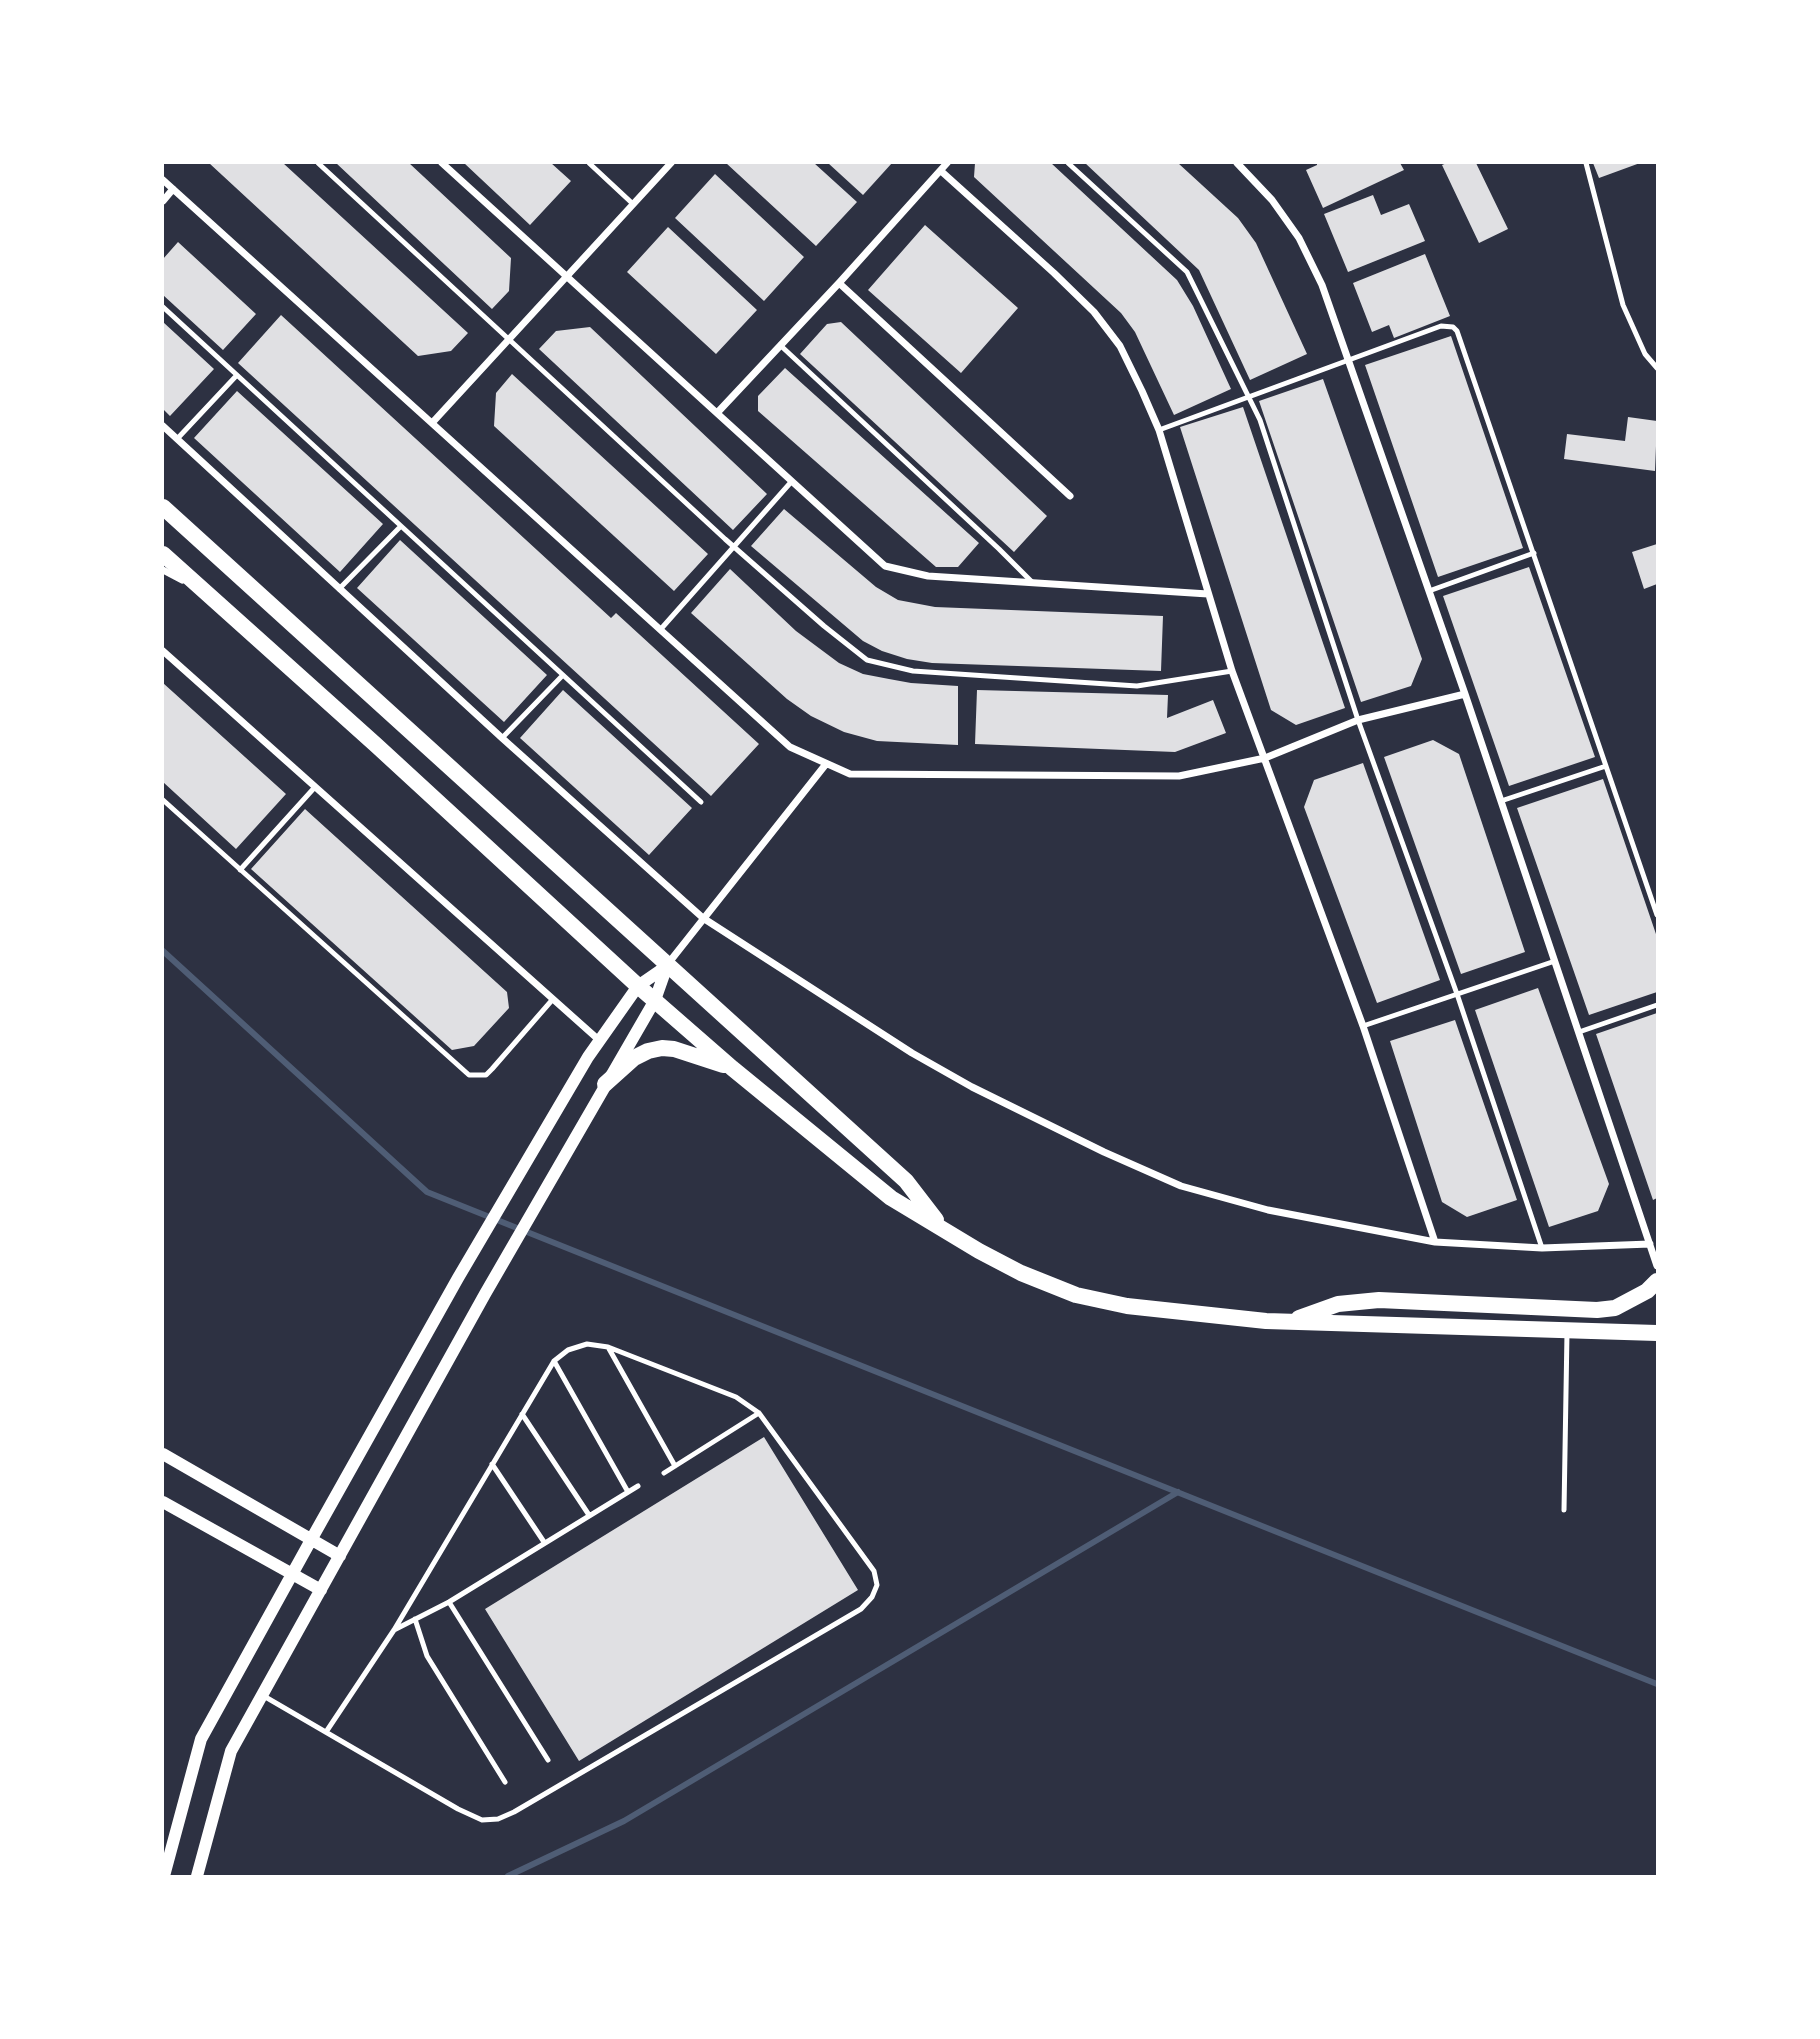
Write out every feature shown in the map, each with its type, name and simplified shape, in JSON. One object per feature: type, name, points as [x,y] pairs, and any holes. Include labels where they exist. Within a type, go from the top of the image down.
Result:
[{"type":"highway","points":[[163,507],[906,1181],[941,1227]]},
{"type":"highway","points":[[163,554],[638,986],[732,1068],[891,1198],[1021,1273],[1076,1295],[1127,1306],[1217,1316],[1290,1321],[1657,1333]]},
{"type":"highway","points":[[605,1084],[634,1058],[662,1048],[674,1049],[732,1068]]},
{"type":"highway","points":[[1290,1321],[1338,1304],[1379,1300],[1597,1310],[1615,1308],[1647,1292],[1657,1280]]},
{"type":"street","points":[[442,163],[885,566],[928,576],[1208,594]]},
{"type":"street","points":[[432,424],[671,163]]},
{"type":"street","points":[[717,412],[947,163]]},
{"type":"street","points":[[1237,163],[1272,200],[1299,238],[1322,285],[1502,801],[1656,1261]]},
{"type":"street","points":[[941,171],[1054,272],[1094,312],[1121,346],[1159,430],[1232,671],[1363,1026],[1435,1242]]},
{"type":"street","points":[[163,180],[790,747],[850,774],[1179,776],[1265,758],[1358,720],[1465,694]]},
{"type":"street","points":[[163,201],[173,189]]},
{"type":"street","points":[[839,283],[1070,496]]},
{"type":"street","points":[[163,426],[502,738],[703,918],[901,1046],[972,1087],[1181,1185],[1268,1210],[1435,1242],[1542,1248],[1650,1244]]},
{"type":"street","points":[[163,570],[204,591]]},
{"type":"street","points":[[163,651],[600,1041]]},
{"type":"street","points":[[164,1876],[201,1739],[458,1278],[537,1142],[638,986],[667,965],[826,764]]},
{"type":"street","points":[[197,1876],[231,1751],[485,1294],[656,1000],[667,965]]},
{"type":"street","points":[[163,1454],[340,1556]]},
{"type":"street","points":[[163,1502],[321,1590]]},
{"type":"lane","points":[[318,163],[734,547],[867,660],[913,671],[1137,686],[1232,671]]},
{"type":"lane","points":[[589,163],[633,204]]},
{"type":"lane","points":[[1068,163],[1184,268],[1250,396],[1358,720],[1457,994],[1542,1248]]},
{"type":"lane","points":[[1586,163],[1623,305],[1645,354],[1657,368]]},
{"type":"lane","points":[[163,307],[701,803]]},
{"type":"lane","points":[[1159,430],[1441,326],[1453,327],[1457,331],[1657,915]]},
{"type":"lane","points":[[780,345],[1032,582]]},
{"type":"lane","points":[[177,439],[237,375]]},
{"type":"lane","points":[[660,630],[792,481]]},
{"type":"lane","points":[[339,589],[401,526]]},
{"type":"lane","points":[[1429,591],[1534,553]]},
{"type":"lane","points":[[502,738],[563,675]]},
{"type":"lane","points":[[1502,801],[1606,766]]},
{"type":"lane","points":[[240,870],[315,787]]},
{"type":"lane","points":[[163,800],[469,1076],[485,1075],[492,1069],[553,999]]},
{"type":"lane","points":[[1363,1026],[1555,961]]},
{"type":"lane","points":[[1579,1032],[1657,1005]]},
{"type":"lane","points":[[1564,1510],[1567,1330]]},
{"type":"lane","points":[[262,1695],[458,1809],[482,1820],[498,1819],[861,1609],[872,1597],[877,1585],[874,1570],[760,1413],[736,1397],[608,1347],[587,1343],[568,1350],[554,1361],[394,1630],[326,1732]]},
{"type":"lane","points":[[608,1347],[675,1466]]},
{"type":"lane","points":[[554,1361],[628,1492]]},
{"type":"lane","points":[[664,1473],[760,1413]]},
{"type":"lane","points":[[522,1414],[589,1515]]},
{"type":"lane","points":[[492,1464],[544,1542]]},
{"type":"lane","points":[[394,1630],[449,1602],[638,1486]]},
{"type":"lane","points":[[449,1602],[548,1760]]},
{"type":"lane","points":[[415,1619],[427,1656],[505,1782]]},
{"type":"building","points":[[209,163],[283,163],[468,333],[451,351],[418,356]]},
{"type":"building","points":[[336,163],[409,163],[511,258],[509,291],[492,309]]},
{"type":"building","points":[[464,163],[551,163],[571,181],[530,225]]},
{"type":"building","points":[[726,163],[814,163],[857,202],[816,246]]},
{"type":"building","points":[[828,163],[892,163],[863,195]]},
{"type":"building","points":[[975,163],[1051,163],[1177,280],[1193,306],[1231,389],[1174,415],[1135,332],[1121,313],[974,177]]},
{"type":"building","points":[[1085,163],[1178,163],[1238,218],[1256,243],[1307,354],[1250,380],[1199,270]]},
{"type":"building","points":[[1317,163],[1400,163],[1404,170],[1323,208],[1306,170]]},
{"type":"building","points":[[1476,163],[1508,229],[1479,243],[1442,165]]},
{"type":"building","points":[[1593,163],[1640,163],[1599,178]]},
{"type":"building","points":[[715,174],[804,257],[764,301],[675,218]]},
{"type":"building","points":[[1373,195],[1381,215],[1409,204],[1425,241],[1348,272],[1324,214]]},
{"type":"building","points":[[925,225],[1018,308],[961,373],[868,290]]},
{"type":"building","points":[[668,227],[757,310],[716,354],[627,272]]},
{"type":"building","points":[[178,242],[256,314],[223,350],[163,295],[163,259]]},
{"type":"building","points":[[1425,254],[1450,316],[1394,338],[1389,325],[1372,332],[1353,283]]},
{"type":"building","points":[[281,315],[611,618],[616,613],[759,744],[711,796],[238,363]]},
{"type":"building","points":[[163,322],[214,369],[170,416],[163,409]]},
{"type":"building","points":[[841,322],[1047,516],[1014,552],[800,354],[827,324]]},
{"type":"building","points":[[590,327],[767,494],[733,530],[539,349],[556,331]]},
{"type":"building","points":[[1451,336],[1523,548],[1438,577],[1365,365]]},
{"type":"building","points":[[785,368],[979,543],[958,567],[936,567],[758,411],[758,396]]},
{"type":"building","points":[[512,374],[708,554],[674,591],[494,426],[496,393]]},
{"type":"building","points":[[1323,379],[1422,659],[1411,686],[1361,702],[1259,401]]},
{"type":"building","points":[[237,391],[383,524],[340,572],[194,438]]},
{"type":"building","points":[[1243,407],[1345,708],[1296,725],[1271,710],[1180,427]]},
{"type":"building","points":[[1628,417],[1657,421],[1655,471],[1564,459],[1567,434],[1625,441]]},
{"type":"building","points":[[784,509],[876,587],[898,600],[935,607],[1163,616],[1161,671],[932,663],[882,651],[863,641],[751,546]]},
{"type":"building","points":[[400,540],[547,675],[504,722],[357,588]]},
{"type":"building","points":[[1657,544],[1657,584],[1644,589],[1632,552]]},
{"type":"building","points":[[1529,567],[1595,757],[1509,786],[1443,596]]},
{"type":"building","points":[[730,569],[796,631],[839,663],[863,674],[911,683],[958,686],[958,745],[877,741],[844,732],[811,716],[787,699],[691,613]]},
{"type":"building","points":[[163,683],[286,794],[236,849],[163,782]]},
{"type":"building","points":[[563,690],[692,808],[649,855],[520,738]]},
{"type":"building","points":[[977,690],[1168,695],[1167,718],[1213,700],[1226,733],[1175,752],[975,744]]},
{"type":"building","points":[[1433,740],[1459,754],[1525,952],[1461,974],[1384,757]]},
{"type":"building","points":[[1363,763],[1440,980],[1377,1003],[1304,807],[1314,780]]},
{"type":"building","points":[[1603,779],[1657,937],[1657,992],[1589,1015],[1517,808]]},
{"type":"building","points":[[305,809],[507,992],[509,1008],[474,1046],[452,1050],[251,869]]},
{"type":"building","points":[[1538,988],[1609,1184],[1598,1211],[1549,1227],[1475,1010]]},
{"type":"building","points":[[1657,1013],[1657,1198],[1653,1200],[1596,1034]]},
{"type":"building","points":[[1455,1020],[1517,1200],[1467,1217],[1442,1202],[1390,1041]]},
{"type":"building","points":[[764,1437],[858,1590],[579,1761],[485,1609]]},
{"type":"waterway","points":[[163,951],[427,1192],[1657,1684]]},
{"type":"waterway","points":[[508,1876],[624,1821],[1178,1492]]}]
